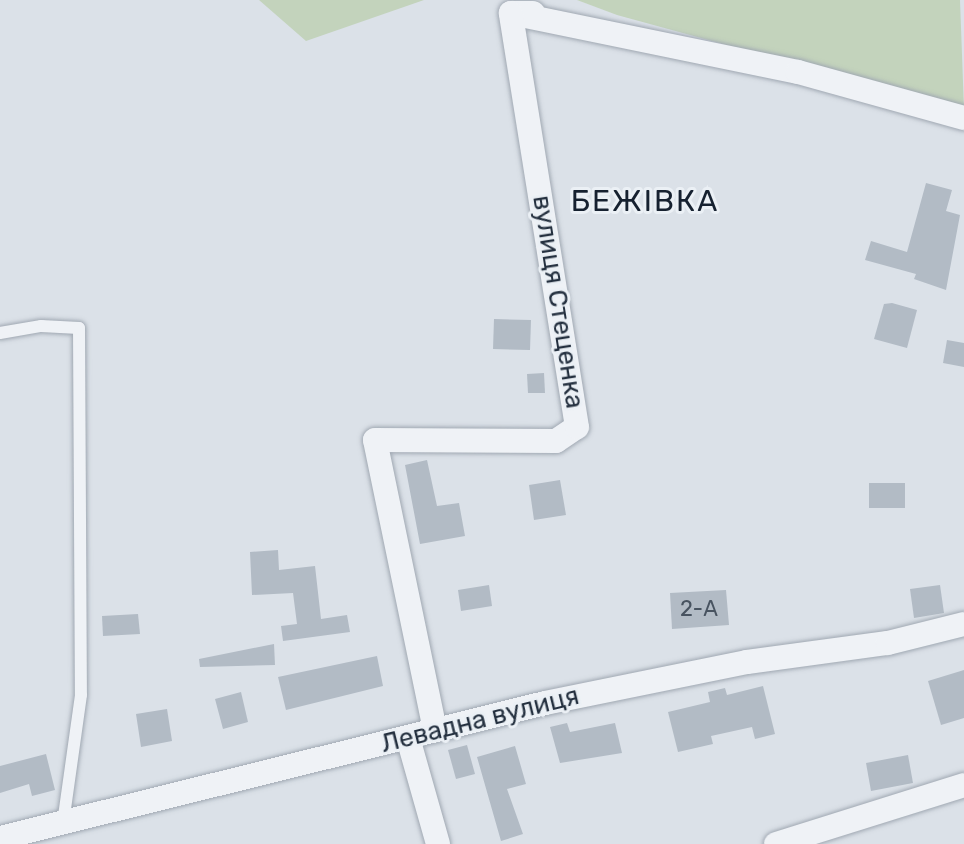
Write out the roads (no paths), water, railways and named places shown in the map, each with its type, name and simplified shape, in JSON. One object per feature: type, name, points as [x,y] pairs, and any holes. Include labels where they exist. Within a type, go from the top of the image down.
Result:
[{"type":"street","name":"вулиця Стеценка","points":[[435,730],[375,440],[556,441],[577,427],[522,13],[798,72],[964,118]]},
{"type":"street","name":"Левадна вулиця","points":[[0,838],[646,681],[888,643],[964,624]]},
{"type":"street","points":[[408,738],[438,844]]},
{"type":"street","points":[[776,844],[964,785]]},
{"type":"lane","points":[[0,333],[41,326],[79,328],[81,695],[63,823]]},
{"type":"district","name":"БЕЖІВКА","points":[[645,201]]}]
